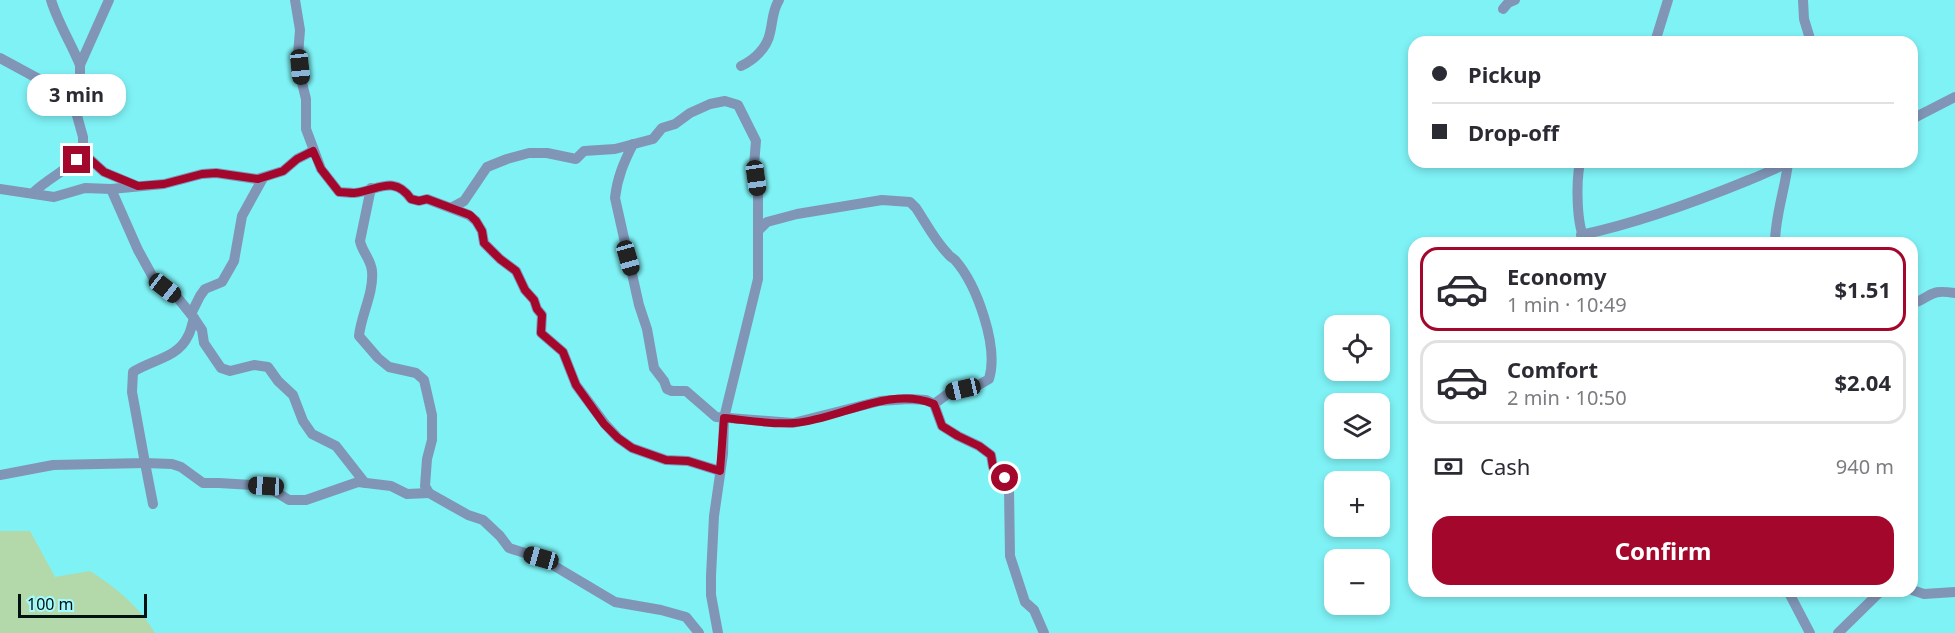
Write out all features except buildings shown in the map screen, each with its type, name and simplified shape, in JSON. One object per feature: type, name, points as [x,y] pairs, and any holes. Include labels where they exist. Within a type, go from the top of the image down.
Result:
[{"type":"street","points":[[33,193],[83,153],[83,136],[76,112],[80,91],[80,65],[71,42],[57,19],[51,0]]},
{"type":"street","points":[[80,65],[109,0]]},
{"type":"street","points":[[295,0],[300,30],[298,55],[306,99],[306,129],[321,169],[339,192],[353,193],[390,185],[405,190],[411,199],[419,201],[427,199],[470,215],[482,231],[484,243],[516,271],[525,290],[534,300],[542,315],[541,333],[563,352],[576,385],[604,424],[632,448],[666,460],[688,461],[720,471]]},
{"type":"street","points":[[741,66],[752,61],[770,35],[773,9],[778,0]]},
{"type":"street","points":[[1503,9],[1515,0]]},
{"type":"street","points":[[1657,36],[1668,0]]},
{"type":"street","points":[[1803,0],[1804,19],[1809,36]]},
{"type":"street","points":[[0,58],[48,84],[76,112]]},
{"type":"street","points":[[1918,116],[1955,97]]},
{"type":"street","points":[[451,208],[464,201],[487,167],[507,159],[529,153],[548,153],[576,159],[584,151],[600,152],[653,139],[662,128],[710,104],[725,101],[738,105],[756,141],[754,165],[758,192],[758,279],[724,418],[714,516],[711,576],[711,595],[718,633]]},
{"type":"street","points":[[633,144],[622,165],[615,198],[639,305],[647,329],[654,368],[667,389],[686,391],[716,417],[793,423],[880,401],[909,399],[926,400],[934,404],[942,426],[991,455],[993,467],[1005,478],[1009,489],[1010,556],[1025,602],[1034,610],[1044,633]]},
{"type":"street","points":[[0,189],[54,197],[85,188],[111,189],[164,184],[208,174],[258,179],[283,171],[297,159],[313,151]]},
{"type":"street","points":[[83,153],[104,172],[138,186]]},
{"type":"street","points":[[1580,168],[1579,206],[1584,237]]},
{"type":"street","points":[[1589,237],[1679,206],[1776,168]]},
{"type":"street","points":[[1775,237],[1789,168]]},
{"type":"street","points":[[153,504],[132,392],[133,372],[178,350],[188,337],[192,316],[200,296],[205,290],[222,282],[234,261],[242,216],[263,178]]},
{"type":"street","points":[[371,188],[360,241],[361,249],[370,260],[372,273],[365,310],[360,321],[359,336],[389,367],[416,373],[424,380],[432,415],[432,440],[427,459],[426,476],[429,493]]},
{"type":"street","points":[[111,189],[138,250],[154,279],[177,297],[192,316],[202,330],[204,343],[221,368],[230,371],[254,365],[268,367],[292,395],[303,421],[312,434],[336,446],[365,483]]},
{"type":"street","points":[[758,231],[767,222],[797,214],[882,200],[910,202],[948,254],[955,260],[971,285],[990,334],[992,355],[989,379],[977,386],[949,393],[934,404]]},
{"type":"street","points":[[1918,300],[1941,290],[1955,293]]},
{"type":"street","points":[[0,475],[53,465],[172,464],[181,467],[190,476],[203,483],[266,486],[289,500],[306,500],[357,482],[391,486],[407,495],[429,493],[468,515],[483,520],[500,536],[509,549],[541,558],[615,602],[686,617],[699,633]]},
{"type":"street","points":[[1918,592],[1924,594],[1955,592]]},
{"type":"street","points":[[1791,597],[1810,633]]},
{"type":"street","points":[[1838,633],[1875,597]]},
{"type":"green space","points":[[0,531],[30,531],[55,577],[90,571],[126,598],[155,633],[0,633]]},
{"type":"route","points":[[77,160],[83,153],[104,172],[138,186],[164,184],[202,174],[216,173],[258,179],[283,171],[297,159],[313,151],[321,169],[339,192],[353,193],[390,185],[405,190],[411,199],[419,201],[427,199],[470,215],[482,231],[484,243],[516,271],[525,290],[534,300],[542,315],[541,333],[563,352],[576,385],[604,424],[632,448],[666,460],[688,461],[720,471],[724,418],[793,423],[880,401],[909,399],[926,400],[934,404],[942,426],[991,455],[993,467],[1005,478]]}]
